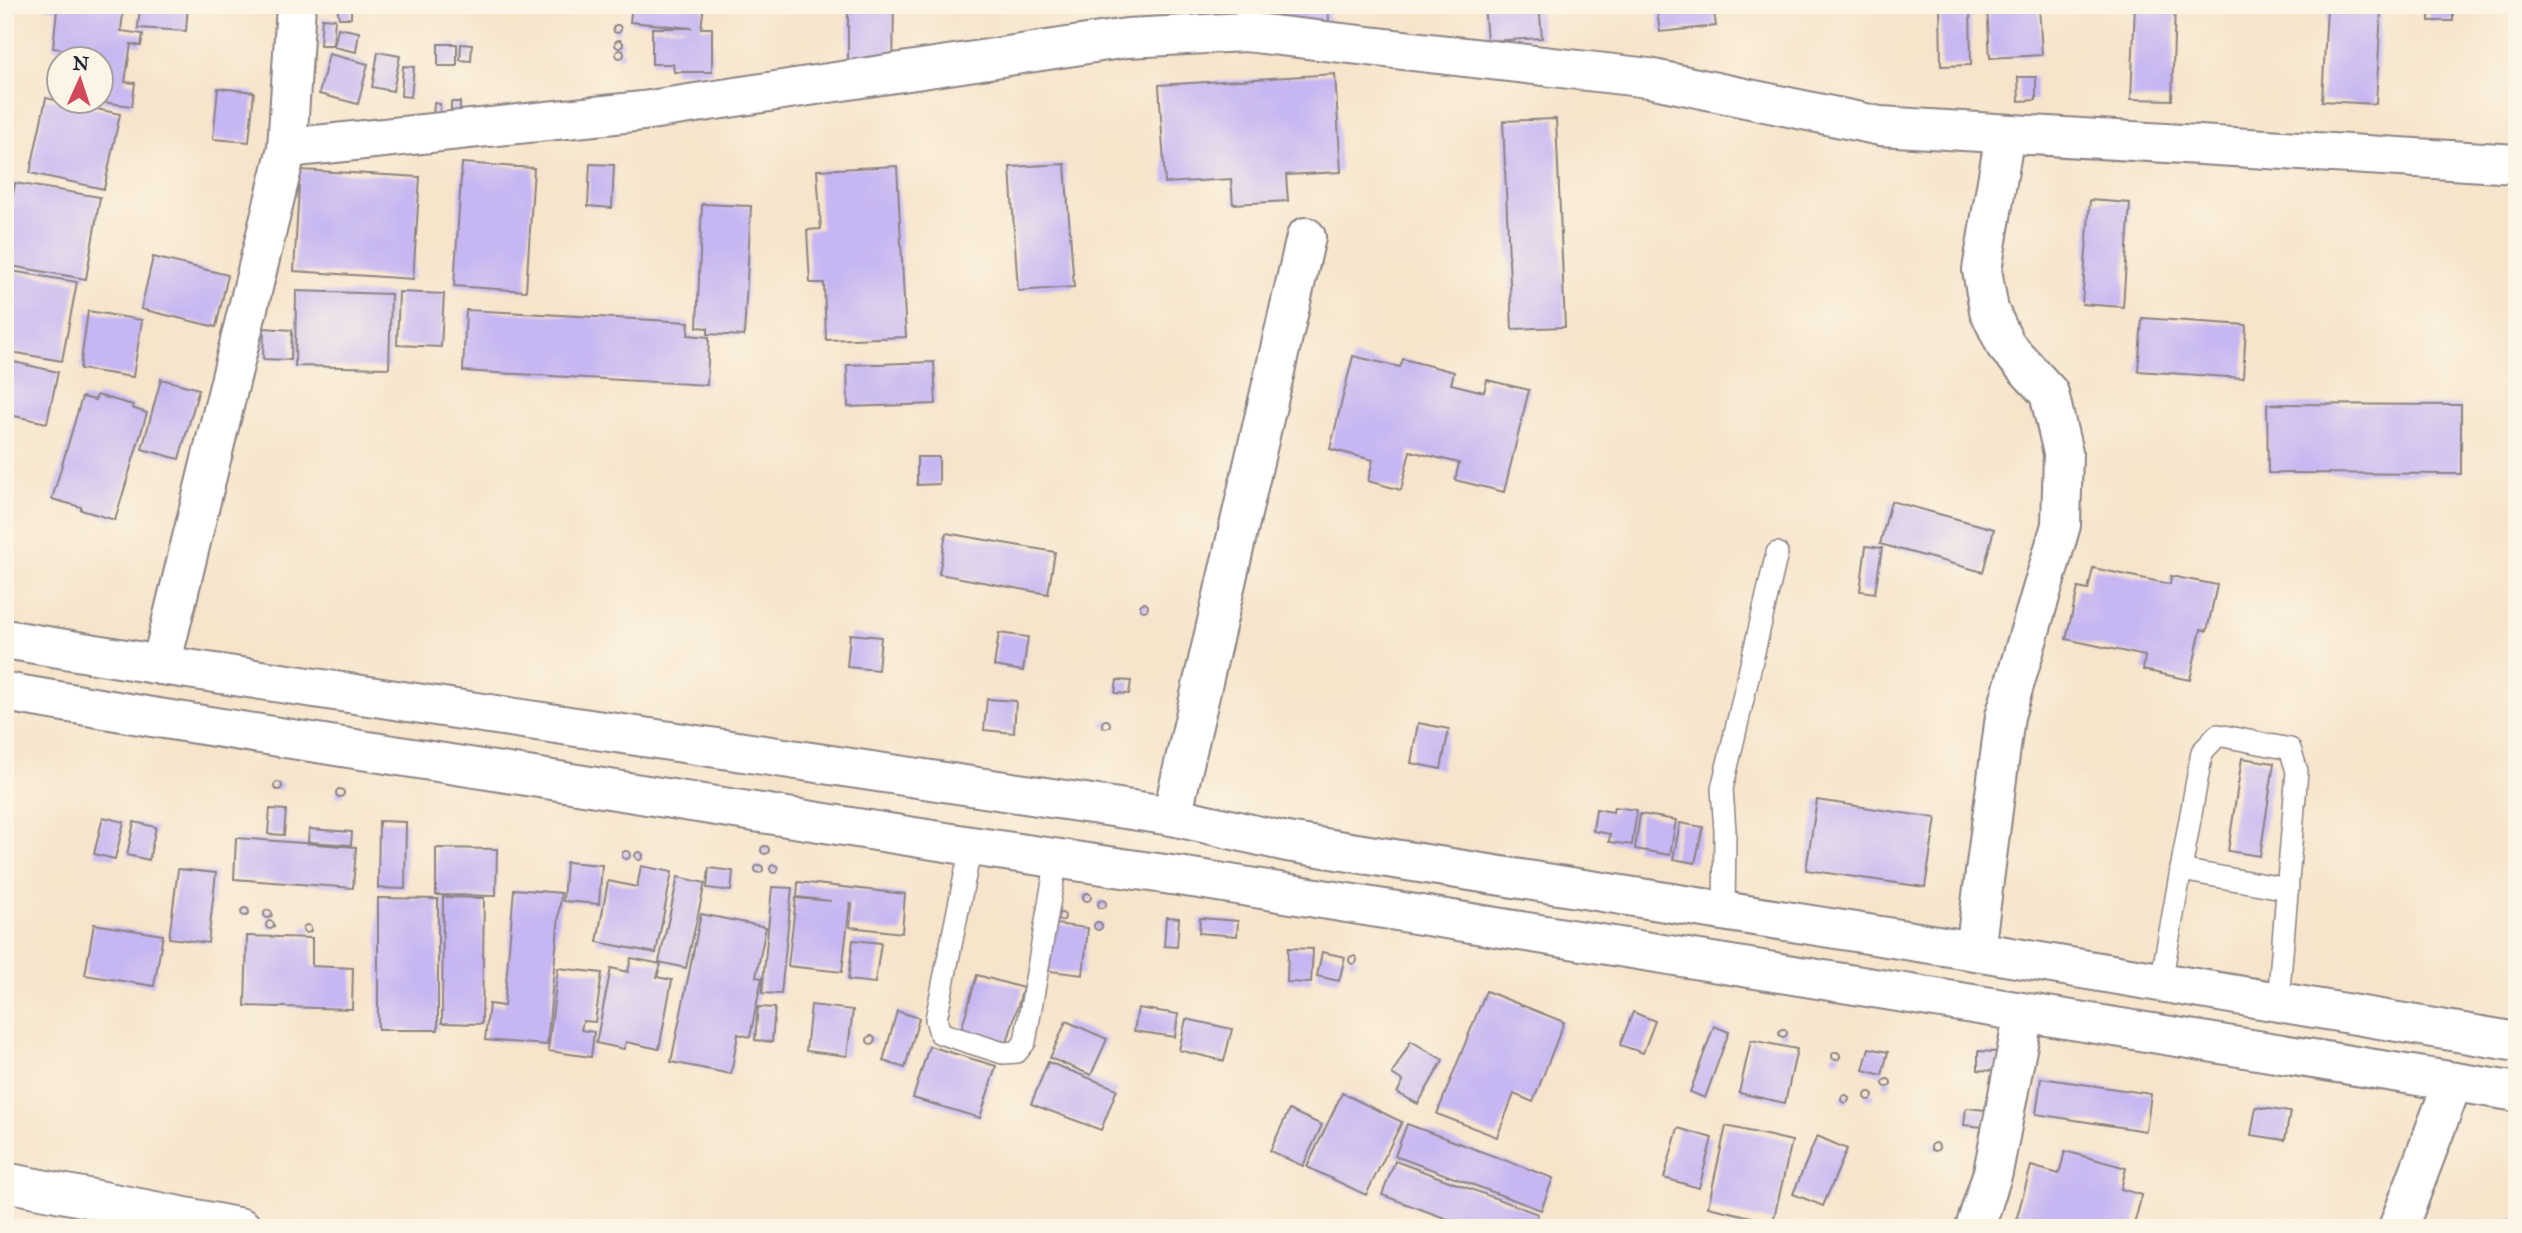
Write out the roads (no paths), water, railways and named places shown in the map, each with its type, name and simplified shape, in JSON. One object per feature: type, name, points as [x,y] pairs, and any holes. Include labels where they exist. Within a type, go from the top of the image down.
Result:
[{"type":"main road","points":[[161,665],[287,148],[296,5]]},
{"type":"main road","points":[[287,148],[643,111],[1127,38],[1245,32],[1649,78],[1881,126],[2517,164]]},
{"type":"main road","points":[[1975,951],[2005,716],[2061,525],[2063,453],[2049,393],[2006,346],[1989,310],[1982,270],[2005,134]]},
{"type":"main road","points":[[1172,816],[1307,237]]},
{"type":"main road","points":[[5,639],[161,665],[1172,816],[1287,842],[1975,951],[2517,1042]]},
{"type":"main road","points":[[5,692],[971,846],[1211,881],[2517,1092]]},
{"type":"main road","points":[[1975,1228],[1993,1172],[2024,1013]]},
{"type":"main road","points":[[2398,1228],[2453,1082]]},
{"type":"main road","points":[[5,1182],[242,1228]]},
{"type":"lane","points":[[1724,911],[1725,831],[1722,789],[1777,553]]},
{"type":"lane","points":[[2161,982],[2202,752],[2218,735],[2290,749],[2297,771],[2278,1002]]},
{"type":"lane","points":[[971,846],[936,1019],[940,1033],[1003,1053],[1017,1052],[1025,1042],[1057,858]]},
{"type":"lane","points":[[2181,870],[2288,889]]}]
